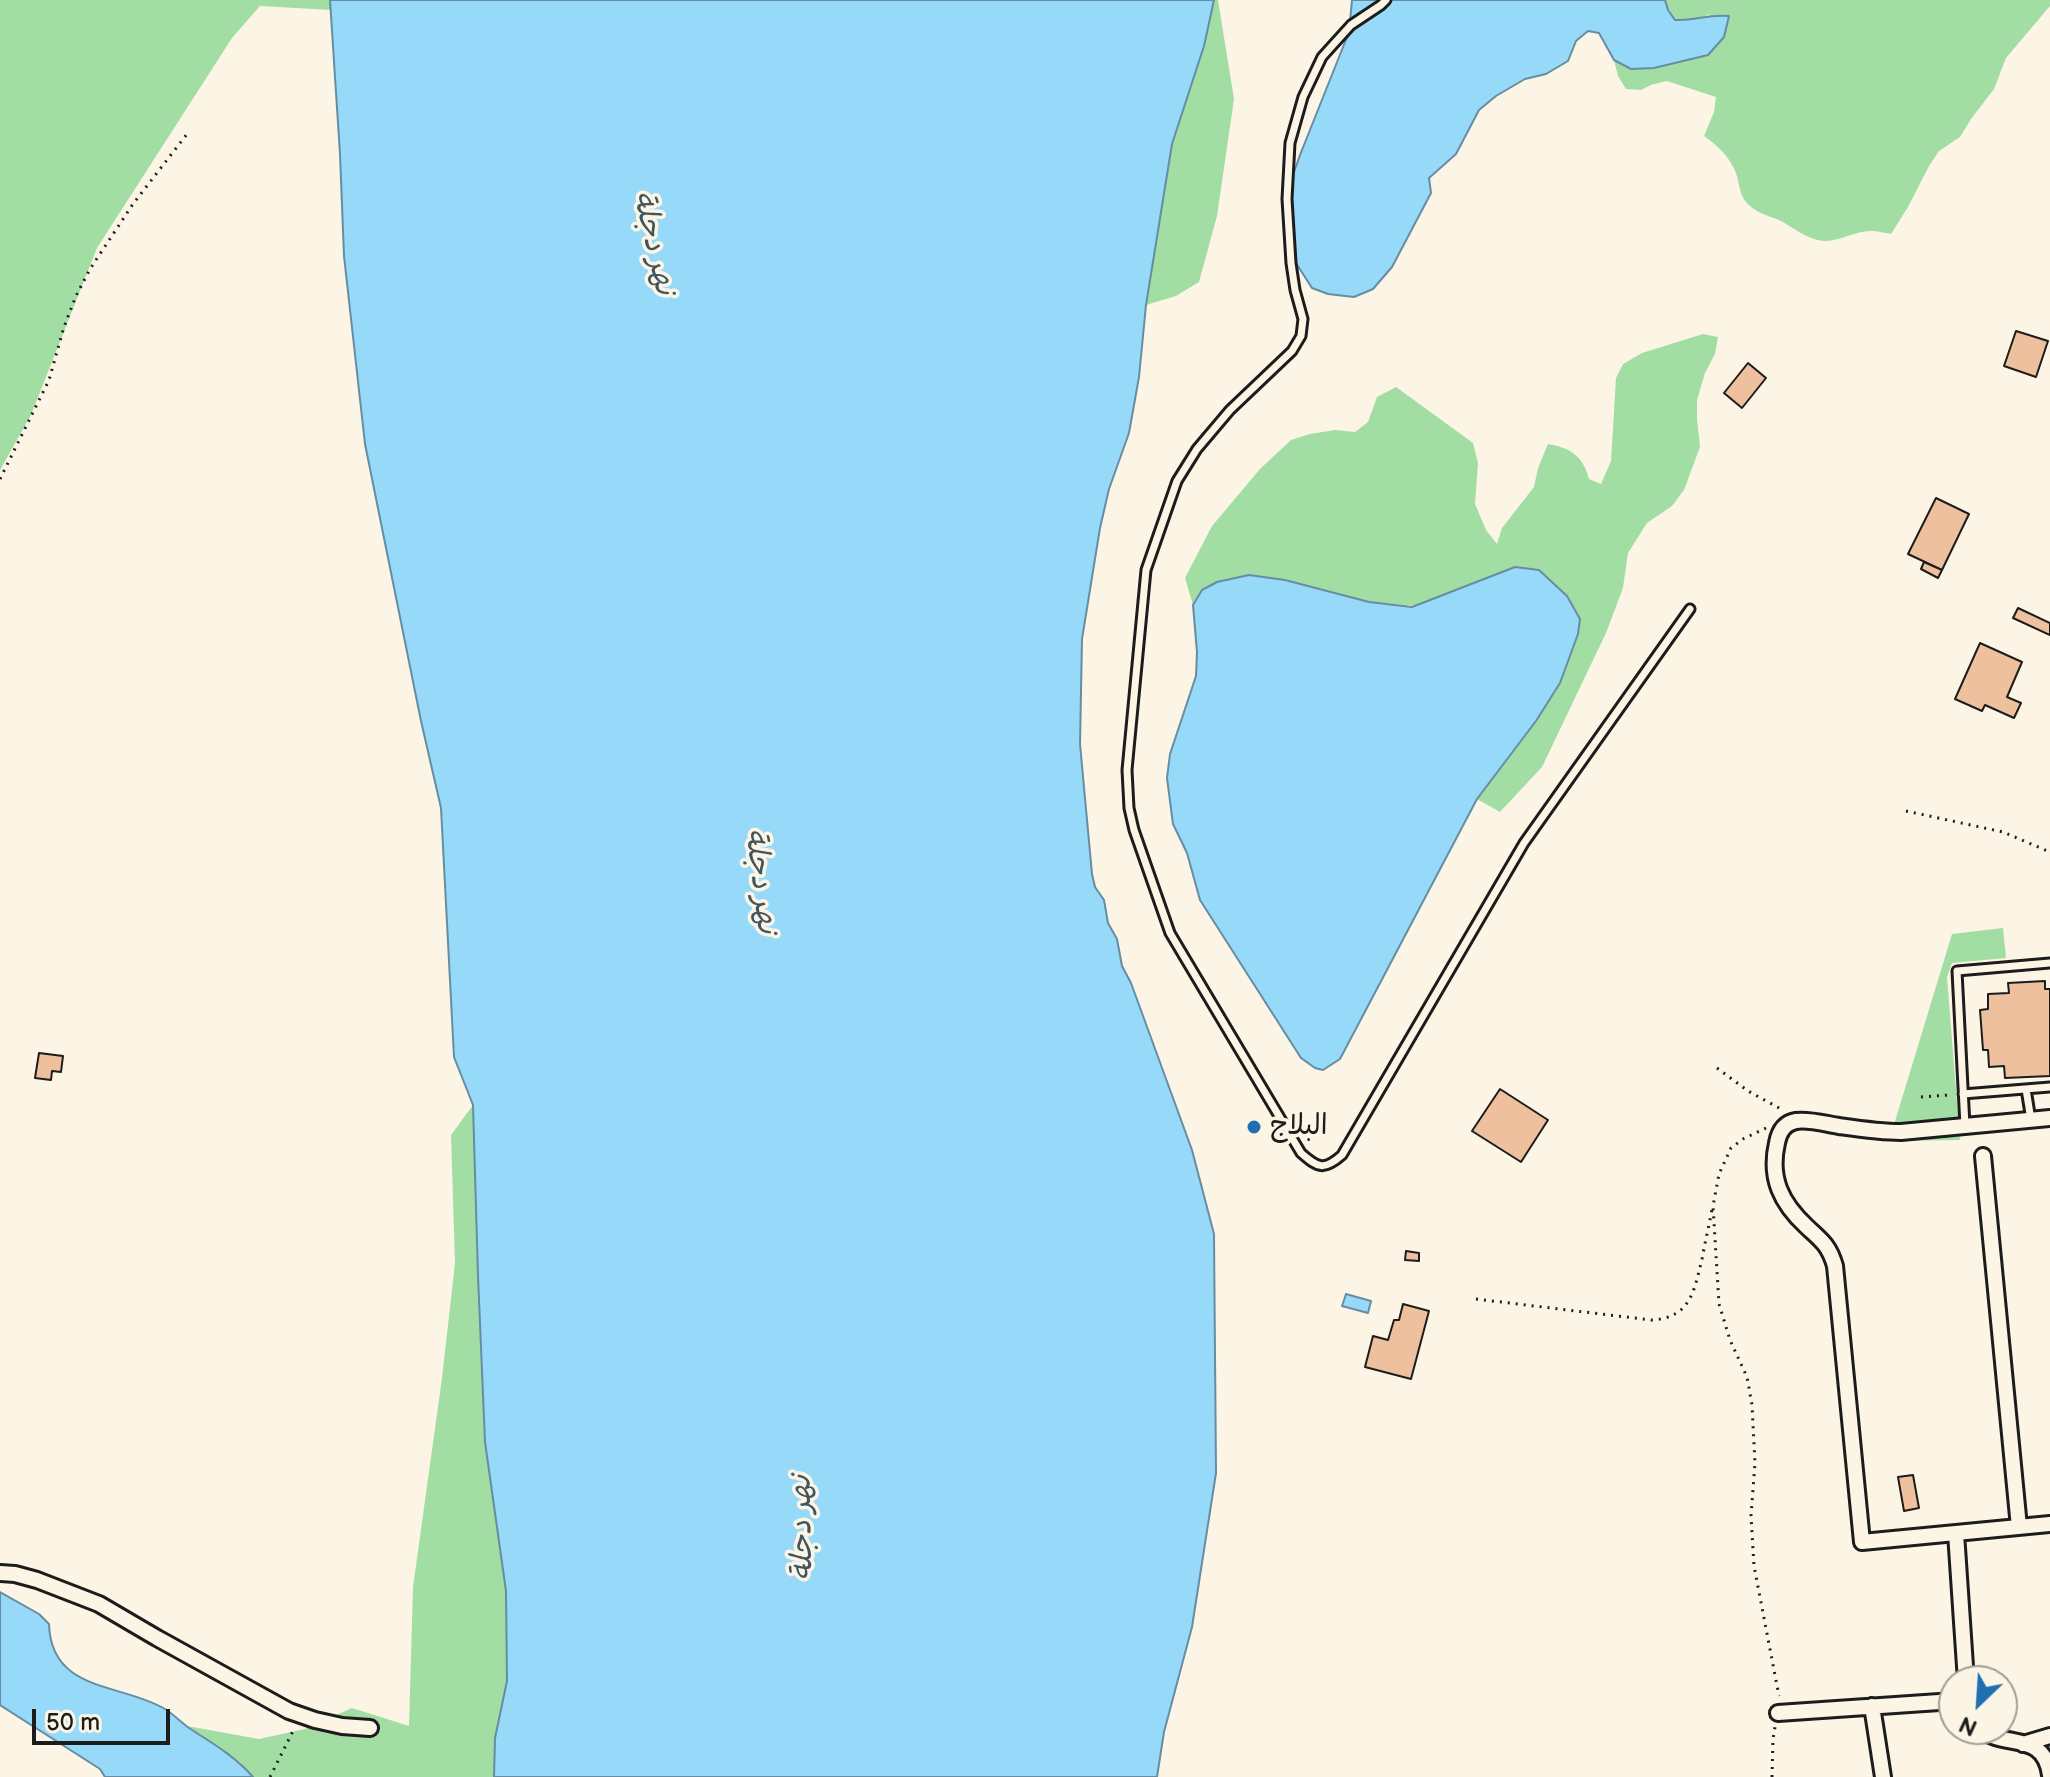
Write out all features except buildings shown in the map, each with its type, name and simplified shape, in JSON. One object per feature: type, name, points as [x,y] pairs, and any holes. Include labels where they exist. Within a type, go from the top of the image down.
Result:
[{"type":"street","points":[[2050,1118],[1883,1132],[1795,1121],[1785,1125],[1778,1136],[1775,1164],[1779,1191],[1795,1214],[1828,1247],[1835,1266],[1862,1542],[2050,1524]]},
{"type":"street","points":[[1983,1156],[2019,1527]]},
{"type":"street","points":[[1956,1533],[1965,1665]]},
{"type":"street","points":[[0,1573],[37,1580],[99,1604],[264,1698],[301,1715],[342,1726],[370,1728]]},
{"type":"street","points":[[1778,1713],[1938,1702]]},
{"type":"street","points":[[1872,1706],[1883,1777]]},
{"type":"street","points":[[2022,1744],[2050,1736]]},
{"type":"street","points":[[2018,1743],[2042,1751],[2048,1760],[2050,1775]]},
{"type":"lane","points":[[1386,0],[1351,25],[1322,57],[1303,97],[1290,143],[1287,199],[1291,263],[1303,319],[1301,336],[1292,351],[1230,410],[1197,449],[1177,481],[1146,570],[1127,770],[1129,808],[1134,830],[1170,933],[1301,1153],[1311,1162],[1320,1166],[1331,1165],[1342,1155],[1524,843],[1690,609]]},
{"type":"lane","points":[[1965,1126],[1957,971],[2050,963]]},
{"type":"lane","points":[[1963,1094],[2050,1087]]},
{"type":"lane","points":[[2026,1089],[2031,1120]]},
{"type":"path","points":[[0,479],[49,380],[64,327],[90,269],[133,204],[187,134]]},
{"type":"path","points":[[1906,811],[2003,832],[2050,852]]},
{"type":"path","points":[[1717,1068],[1748,1091],[1782,1110]]},
{"type":"path","points":[[1921,1097],[1963,1094]]},
{"type":"path","points":[[1476,1299],[1651,1320],[1669,1317],[1684,1307],[1694,1291],[1719,1174],[1731,1148],[1769,1126],[1785,1125]]},
{"type":"path","points":[[1713,1206],[1719,1304],[1730,1340],[1747,1377],[1752,1405],[1755,1463],[1752,1553],[1780,1701],[1773,1739],[1772,1777]]},
{"type":"path","points":[[270,1777],[301,1715]]},
{"type":"green space","points":[[0,0],[330,0],[331,10],[260,6],[232,38],[97,248],[31,415],[0,470]]},
{"type":"green space","points":[[1214,0],[1218,0],[1234,99],[1217,216],[1199,282],[1176,296],[1146,305],[1172,144],[1204,46]]},
{"type":"green space","points":[[1665,0],[2050,0],[2050,6],[2006,58],[1994,89],[1960,137],[1939,151],[1891,234],[1867,231],[1824,241],[1806,236],[1757,211],[1746,202],[1730,162],[1704,136],[1714,112],[1716,97],[1667,81],[1641,90],[1626,89],[1618,76],[1614,60],[1631,69],[1711,14],[1691,21],[1674,20]]},
{"type":"green space","points":[[1703,334],[1718,337],[1715,354],[1697,400],[1700,447],[1684,490],[1672,506],[1647,523],[1628,553],[1623,588],[1606,633],[1542,767],[1500,812],[1477,799],[1554,692],[1574,645],[1580,619],[1369,602],[1285,580],[1217,582],[1202,590],[1193,605],[1185,578],[1212,526],[1260,469],[1291,440],[1335,430],[1355,432],[1368,422],[1377,397],[1396,387],[1473,443],[1478,463],[1475,504],[1486,530],[1497,544],[1502,528],[1534,487],[1548,444],[1575,454],[1589,479],[1601,484],[1611,461],[1616,378],[1623,364],[1642,353]]},
{"type":"green space","points":[[2003,928],[2006,958],[1952,963],[1947,977],[1960,1140],[1889,1141],[1952,934]]},
{"type":"green space","points":[[473,1105],[485,1442],[506,1591],[507,1681],[495,1738],[494,1777],[253,1777],[240,1762],[187,1726],[259,1739],[305,1729],[352,1708],[409,1726],[413,1587],[455,1263],[451,1135]]},
{"type":"water","name":"نهر دجلة","points":[[330,0],[1214,0],[1204,46],[1172,144],[1129,433],[1109,489],[1100,528],[1082,639],[1080,744],[1092,874],[1095,887],[1104,900],[1108,923],[1117,939],[1122,966],[1192,1150],[1214,1234],[1216,1473],[1192,1627],[1164,1732],[1157,1777],[494,1777],[495,1738],[507,1681],[506,1591],[485,1442],[473,1105],[454,1057],[441,808],[365,444],[344,256]]},
{"type":"water","points":[[1352,0],[1665,0],[1675,20],[1729,16],[1724,37],[1708,55],[1654,68],[1631,69],[1614,60],[1599,33],[1588,31],[1576,41],[1568,61],[1546,74],[1525,79],[1496,96],[1479,110],[1456,154],[1429,178],[1431,193],[1392,267],[1373,289],[1354,297],[1328,294],[1312,288],[1294,260],[1286,226],[1287,192],[1349,32]]},
{"type":"water","points":[[1515,567],[1539,570],[1567,596],[1580,619],[1578,634],[1560,683],[1536,721],[1477,799],[1340,1059],[1323,1070],[1315,1068],[1301,1058],[1200,900],[1187,853],[1173,824],[1167,778],[1170,754],[1196,676],[1193,605],[1202,590],[1217,582],[1249,575],[1285,580],[1369,602],[1412,607]]},
{"type":"water","points":[[1346,1294],[1371,1301],[1368,1313],[1342,1306]]},
{"type":"water","points":[[0,1592],[39,1614],[49,1624],[53,1646],[62,1663],[75,1674],[165,1709],[231,1756],[253,1777],[105,1777],[100,1769],[0,1705]]},
{"type":"place","name":"البلاج","points":[[1254,1127]]}]
